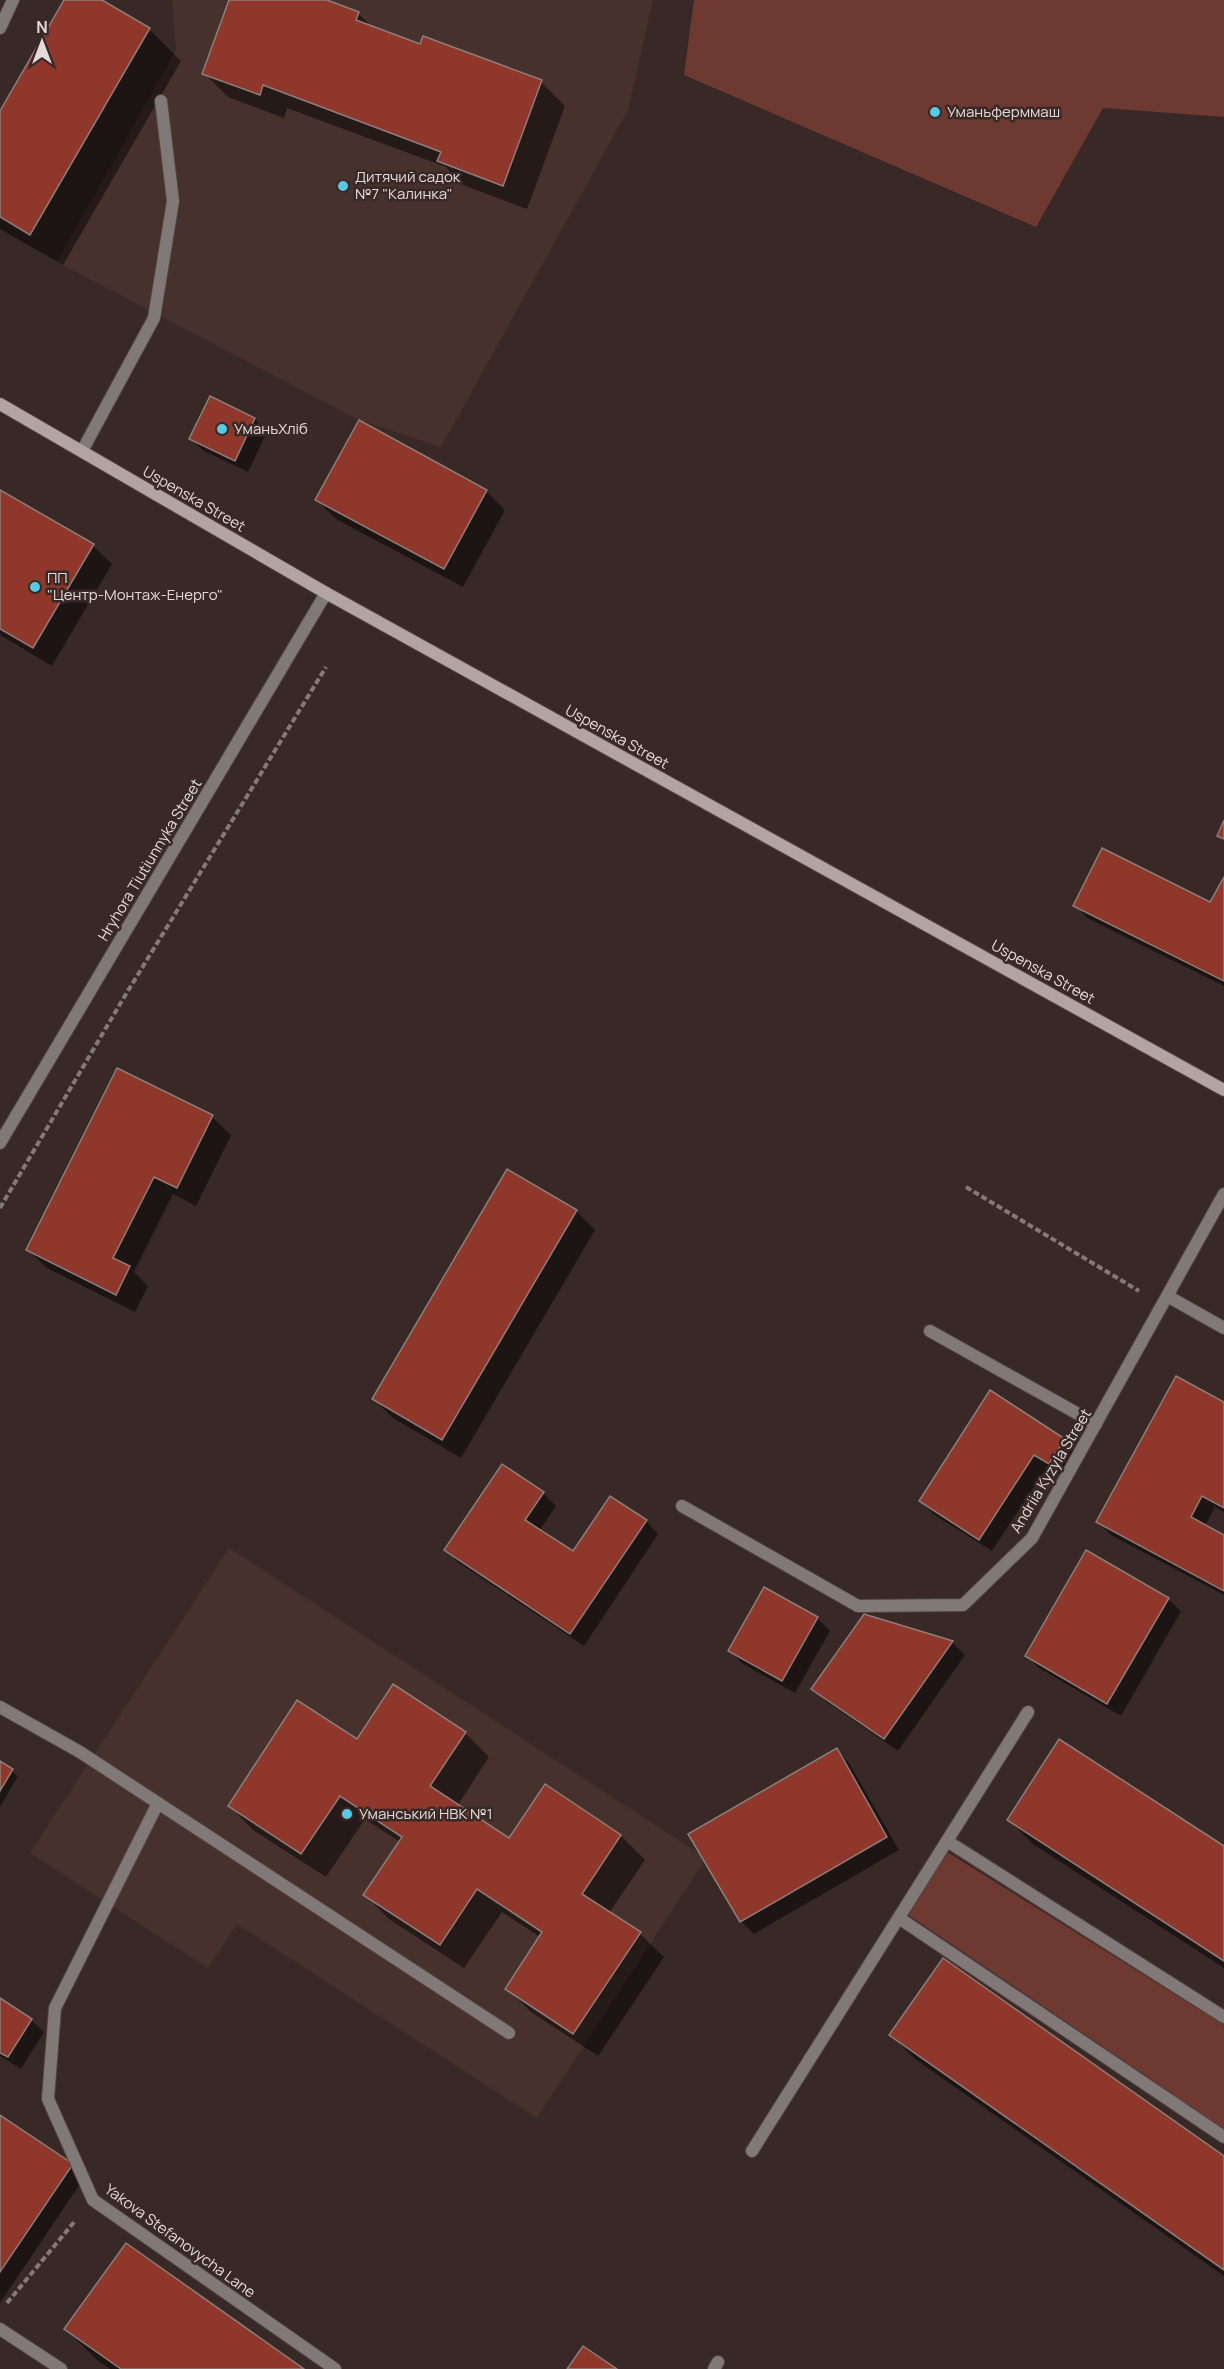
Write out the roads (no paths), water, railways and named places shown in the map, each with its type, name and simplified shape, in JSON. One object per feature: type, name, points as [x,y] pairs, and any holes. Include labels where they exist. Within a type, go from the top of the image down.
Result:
[{"type":"street","points":[[0,28],[13,0]]},
{"type":"street","points":[[82,451],[153,318],[173,201],[161,101]]},
{"type":"street","name":"Uspenska Street","points":[[0,404],[326,592],[1224,1090]]},
{"type":"street","name":"Hryhora Tiutiunnyka Street","points":[[0,1143],[326,592]]},
{"type":"street","name":"Andriia Kyzyla Street","points":[[682,1506],[858,1606],[963,1605],[1032,1538],[1224,1194]]},
{"type":"street","points":[[1166,1301],[1224,1328]]},
{"type":"street","points":[[930,1331],[1096,1424]]},
{"type":"street","points":[[0,1707],[80,1752],[509,2033]]},
{"type":"street","points":[[752,2151],[1028,1712]]},
{"type":"street","name":"Yakova Stefanovycha Lane","points":[[158,1803],[55,2008],[48,2099],[93,2200],[335,2369]]},
{"type":"street","points":[[947,1841],[1224,2017]]},
{"type":"street","points":[[899,1918],[1224,2137]]},
{"type":"street","points":[[0,2328],[61,2369]]},
{"type":"place","name":"Уманьферммаш","points":[[935,112]]},
{"type":"place","name":"Дитячий садок №7 \"Калинка\"","points":[[343,186]]},
{"type":"place","name":"УманьХліб","points":[[222,429]]},
{"type":"place","name":"ПП \"Центр-Монтаж-Енерго\"","points":[[35,587]]},
{"type":"place","name":"Уманський НВК №1","points":[[347,1814]]}]
